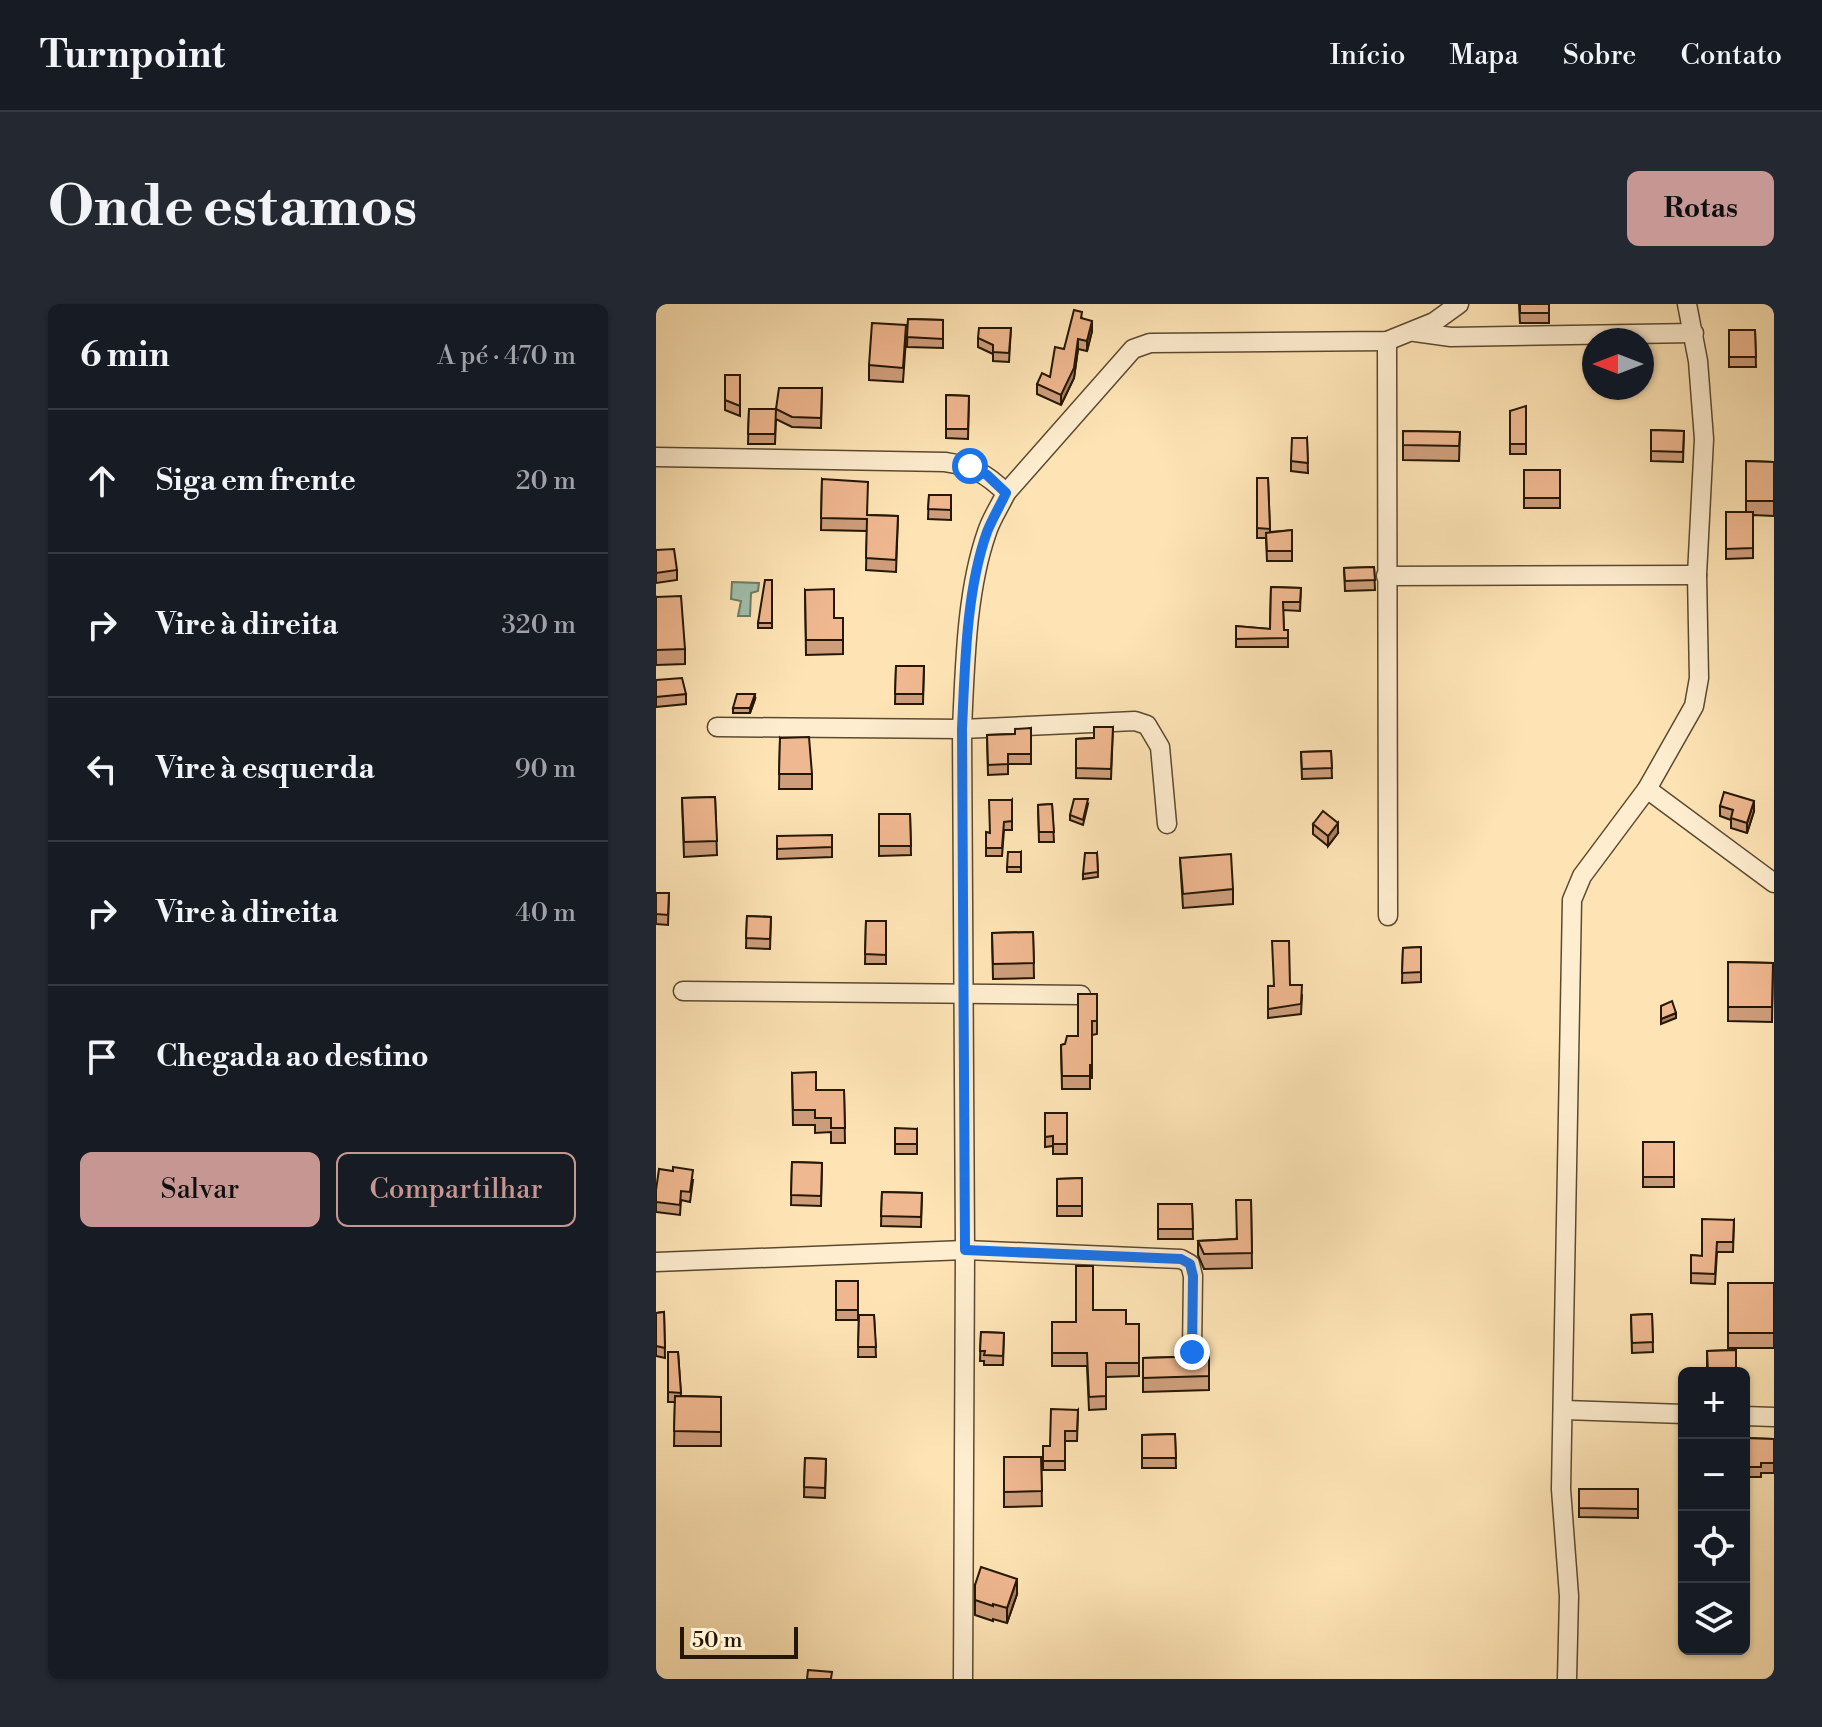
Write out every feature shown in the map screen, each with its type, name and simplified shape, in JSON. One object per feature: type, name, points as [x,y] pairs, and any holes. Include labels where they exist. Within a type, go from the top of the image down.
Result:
[{"type":"street","points":[[963,1679],[965,1250],[962,729],[966,656],[979,561],[987,530],[1006,493],[1133,349],[1150,343],[1387,341],[1415,332],[1459,304]]},
{"type":"street","points":[[1567,1679],[1569,1596],[1561,1489],[1572,900],[1582,876],[1647,789],[1694,706],[1699,678],[1697,575],[1704,439],[1701,388],[1687,304]]},
{"type":"street","points":[[1415,332],[1451,337],[1694,333]]},
{"type":"street","points":[[1387,341],[1388,916]]},
{"type":"street","points":[[656,457],[945,462],[970,466],[987,475],[1006,493]]},
{"type":"street","points":[[1386,576],[1697,575]]},
{"type":"street","points":[[717,727],[962,729],[1135,721],[1147,725],[1160,747],[1167,824]]},
{"type":"street","points":[[1647,789],[1774,883]]},
{"type":"street","points":[[683,991],[1081,995]]},
{"type":"street","points":[[656,1262],[965,1250],[1181,1259],[1190,1264],[1193,1276],[1192,1352]]},
{"type":"street","points":[[1564,1410],[1678,1414]]},
{"type":"street","points":[[1750,1416],[1774,1417]]},
{"type":"shaded area","points":[[732,582],[759,583],[758,591],[751,593],[750,616],[738,616],[741,601],[731,599]]},
{"type":"building","points":[[1520,304],[1549,304],[1549,313],[1520,313]]},
{"type":"building","points":[[1074,310],[1082,312],[1081,318],[1092,321],[1087,341],[1078,339],[1074,368],[1061,395],[1037,384],[1042,373],[1050,377],[1055,347],[1064,349]]},
{"type":"building","points":[[908,319],[943,320],[943,339],[907,337]]},
{"type":"building","points":[[872,323],[906,325],[903,368],[869,365]]},
{"type":"building","points":[[979,328],[1011,328],[1009,353],[993,352],[993,345],[978,338]]},
{"type":"building","points":[[1729,330],[1755,330],[1756,357],[1729,357]]},
{"type":"building","points":[[725,375],[740,375],[740,406],[725,400]]},
{"type":"building","points":[[779,388],[822,388],[821,418],[792,417],[776,409]]},
{"type":"building","points":[[946,395],[969,396],[968,429],[946,429]]},
{"type":"building","points":[[1526,406],[1526,444],[1510,444],[1510,411]]},
{"type":"building","points":[[749,409],[776,409],[775,434],[748,434]]},
{"type":"building","points":[[1651,430],[1684,431],[1683,452],[1651,451]]},
{"type":"building","points":[[1403,431],[1460,432],[1459,446],[1403,445]]},
{"type":"building","points":[[1292,438],[1307,438],[1308,463],[1291,461]]},
{"type":"building","points":[[1746,461],[1774,462],[1774,501],[1746,501]]},
{"type":"building","points":[[1524,470],[1560,470],[1560,498],[1524,498]]},
{"type":"building","points":[[1257,478],[1268,478],[1270,529],[1257,528]]},
{"type":"building","points":[[822,479],[868,482],[867,515],[898,516],[896,560],[866,558],[867,519],[821,518]]},
{"type":"building","points":[[929,495],[951,495],[951,510],[928,509]]},
{"type":"building","points":[[1726,512],[1753,512],[1753,548],[1726,549]]},
{"type":"building","points":[[1292,530],[1292,551],[1267,551],[1266,533]]},
{"type":"building","points":[[674,549],[677,570],[656,573],[656,550]]},
{"type":"building","points":[[1374,567],[1375,580],[1345,581],[1344,568]]},
{"type":"building","points":[[765,580],[772,580],[772,623],[758,623]]},
{"type":"building","points":[[1271,587],[1301,588],[1300,602],[1283,602],[1284,630],[1288,630],[1288,638],[1236,639],[1236,626],[1270,629]]},
{"type":"building","points":[[834,589],[834,618],[843,618],[843,640],[806,640],[805,590]]},
{"type":"building","points":[[681,596],[685,649],[656,650],[656,597]]},
{"type":"building","points":[[896,666],[924,666],[923,694],[895,694]]},
{"type":"building","points":[[682,678],[686,694],[656,697],[656,680]]},
{"type":"building","points":[[737,694],[755,694],[750,708],[733,708]]},
{"type":"building","points":[[1094,727],[1113,727],[1111,769],[1076,768],[1076,739],[1094,738]]},
{"type":"building","points":[[1031,728],[1031,754],[1008,754],[1008,764],[988,765],[987,735],[1015,734],[1015,729]]},
{"type":"building","points":[[809,737],[812,774],[779,774],[780,738]]},
{"type":"building","points":[[1331,751],[1332,768],[1302,769],[1301,752]]},
{"type":"building","points":[[1724,792],[1754,801],[1747,823],[1731,818],[1733,810],[1720,806]]},
{"type":"building","points":[[715,797],[717,841],[684,842],[682,798]]},
{"type":"building","points":[[1074,799],[1088,799],[1083,820],[1070,815]]},
{"type":"building","points":[[989,800],[1012,800],[1012,821],[1004,822],[1002,848],[986,848],[986,832],[990,833]]},
{"type":"building","points":[[1052,804],[1054,832],[1039,832],[1038,805]]},
{"type":"building","points":[[1323,811],[1338,823],[1328,836],[1313,824]]},
{"type":"building","points":[[879,814],[910,814],[911,846],[879,846]]},
{"type":"building","points":[[832,835],[832,847],[777,849],[777,836]]},
{"type":"building","points":[[1008,852],[1021,852],[1021,867],[1007,867]]},
{"type":"building","points":[[1085,853],[1097,853],[1098,872],[1083,874]]},
{"type":"building","points":[[1231,854],[1233,889],[1183,894],[1180,858]]},
{"type":"building","points":[[656,893],[669,893],[668,915],[656,914]]},
{"type":"building","points":[[747,916],[771,917],[770,939],[746,938]]},
{"type":"building","points":[[866,921],[886,921],[886,955],[865,954]]},
{"type":"building","points":[[1033,932],[1034,963],[993,964],[992,933]]},
{"type":"building","points":[[1272,941],[1289,941],[1290,985],[1302,985],[1301,1004],[1268,1009],[1268,986],[1274,986]]},
{"type":"building","points":[[1421,947],[1421,972],[1402,973],[1403,948]]},
{"type":"building","points":[[1728,962],[1773,963],[1772,1007],[1728,1007]]},
{"type":"building","points":[[1078,994],[1097,994],[1097,1021],[1092,1021],[1090,1076],[1062,1076],[1061,1045],[1065,1044],[1067,1036],[1078,1036]]},
{"type":"building","points":[[1672,1001],[1676,1013],[1661,1019],[1661,1006]]},
{"type":"building","points":[[816,1072],[816,1090],[844,1090],[845,1128],[831,1128],[831,1118],[815,1118],[815,1110],[793,1110],[792,1073]]},
{"type":"building","points":[[1045,1113],[1067,1113],[1067,1144],[1053,1144],[1053,1136],[1045,1137]]},
{"type":"building","points":[[895,1128],[917,1129],[917,1144],[895,1144]]},
{"type":"building","points":[[1643,1142],[1674,1142],[1674,1177],[1643,1177]]},
{"type":"building","points":[[792,1162],[822,1163],[821,1196],[791,1195]]},
{"type":"building","points":[[673,1167],[693,1170],[690,1192],[681,1191],[680,1205],[656,1202],[659,1169],[673,1171]]},
{"type":"building","points":[[1082,1178],[1082,1206],[1057,1206],[1057,1179]]},
{"type":"building","points":[[882,1192],[922,1193],[921,1217],[881,1216]]},
{"type":"building","points":[[1236,1200],[1251,1200],[1252,1253],[1204,1254],[1198,1241],[1237,1239]]},
{"type":"building","points":[[1158,1204],[1192,1204],[1193,1229],[1158,1229]]},
{"type":"building","points":[[1702,1219],[1734,1220],[1733,1242],[1717,1242],[1715,1274],[1691,1273],[1691,1255],[1702,1256]]},
{"type":"building","points":[[1076,1266],[1093,1266],[1093,1310],[1126,1310],[1126,1324],[1139,1324],[1139,1363],[1106,1363],[1106,1396],[1089,1397],[1087,1353],[1052,1353],[1052,1322],[1076,1322]]},
{"type":"building","points":[[836,1281],[858,1281],[858,1310],[836,1310]]},
{"type":"building","points":[[1728,1283],[1774,1283],[1774,1333],[1728,1333]]},
{"type":"building","points":[[664,1312],[665,1348],[656,1346],[656,1313]]},
{"type":"building","points":[[1652,1314],[1653,1342],[1632,1343],[1631,1315]]},
{"type":"building","points":[[859,1315],[874,1315],[876,1347],[858,1347]]},
{"type":"building","points":[[981,1332],[1004,1333],[1003,1356],[984,1355],[985,1351],[980,1351]]},
{"type":"building","points":[[1736,1350],[1736,1367],[1708,1367],[1707,1351]]},
{"type":"building","points":[[668,1352],[678,1352],[681,1393],[668,1392]]},
{"type":"building","points":[[1209,1356],[1209,1376],[1143,1378],[1143,1358]]},
{"type":"building","points":[[675,1396],[721,1397],[721,1432],[674,1431]]},
{"type":"building","points":[[1051,1409],[1078,1410],[1077,1431],[1065,1431],[1065,1461],[1043,1461],[1043,1446],[1050,1446]]},
{"type":"building","points":[[1175,1434],[1176,1458],[1142,1458],[1142,1435]]},
{"type":"building","points":[[1750,1438],[1774,1439],[1774,1463],[1761,1463],[1761,1467],[1750,1467]]},
{"type":"building","points":[[1004,1457],[1041,1457],[1042,1491],[1004,1492]]},
{"type":"building","points":[[805,1458],[826,1459],[825,1488],[804,1487]]},
{"type":"building","points":[[1579,1489],[1638,1489],[1638,1509],[1579,1508]]},
{"type":"building","points":[[981,1567],[1017,1579],[1007,1608],[975,1600],[975,1585]]},
{"type":"building","points":[[808,1670],[832,1672],[831,1679],[807,1679]]},
{"type":"route","points":[[970,466],[987,475],[1006,493],[987,530],[979,561],[965,669],[962,729],[965,1250],[1181,1259],[1190,1264],[1193,1276],[1192,1352]]}]
